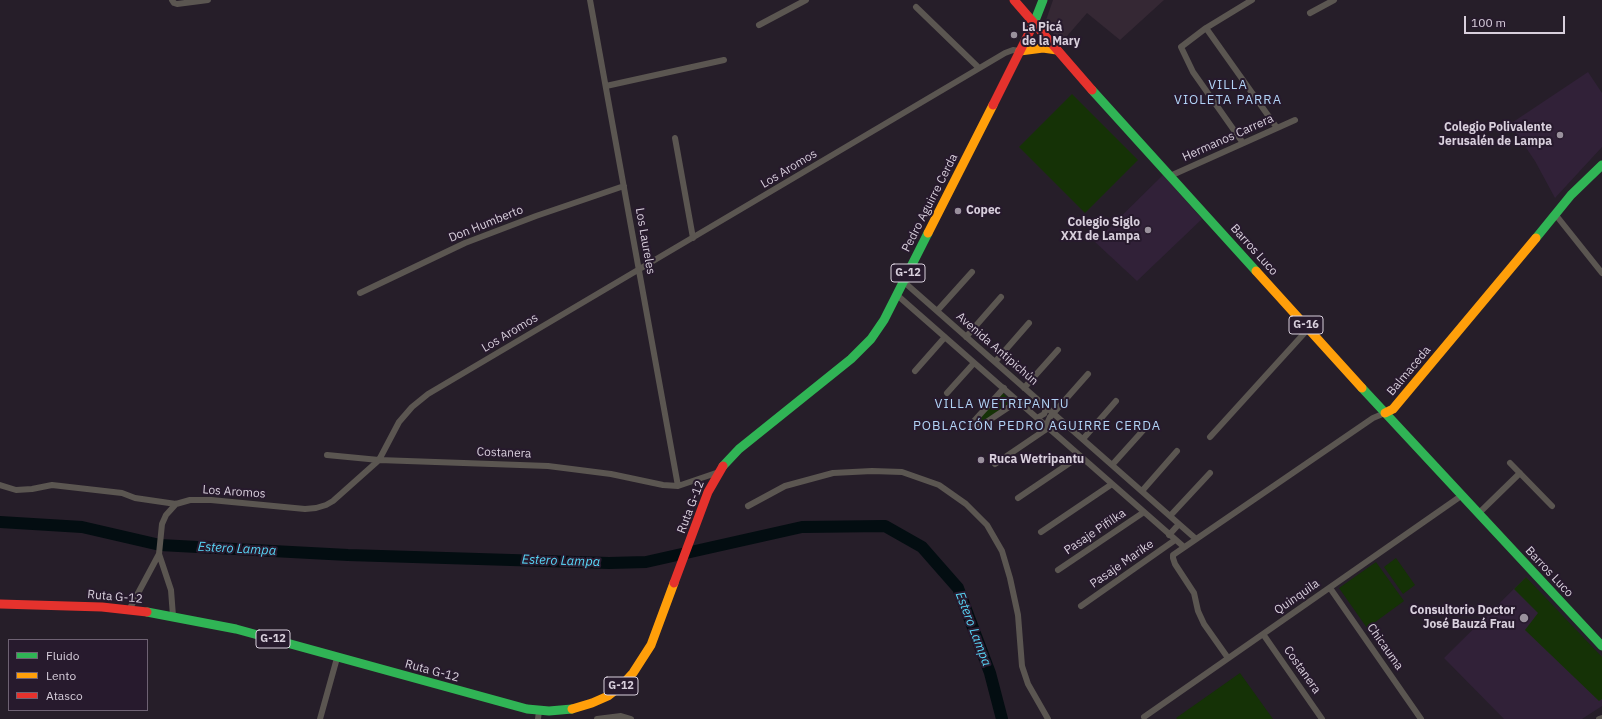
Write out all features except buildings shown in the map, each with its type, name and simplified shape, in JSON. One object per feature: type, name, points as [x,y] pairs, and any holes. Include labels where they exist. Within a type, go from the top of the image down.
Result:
[{"type":"main road","name":"Barros Luco","points":[[1014,0],[1170,176],[1385,413],[1602,646]]},
{"type":"main road","name":"Pedro Aguirre Cerda","points":[[719,472],[739,449],[859,352],[871,339],[898,295],[1034,24],[1043,0]]},
{"type":"main road","points":[[1020,51],[1043,48],[1057,50]]},
{"type":"main road","name":"Balmaceda","points":[[1385,413],[1393,409],[1578,187],[1602,165]]},
{"type":"main road","name":"Ruta G-12","points":[[0,604],[63,604],[173,616],[236,629],[520,708],[538,715],[577,708],[600,700],[615,691],[633,673],[644,657],[651,645],[664,612],[702,513],[708,492],[719,472]]},
{"type":"street","points":[[173,2],[177,4],[208,0]]},
{"type":"street","name":"Los Laureles","points":[[590,0],[678,486]]},
{"type":"street","points":[[759,25],[806,0]]},
{"type":"street","points":[[1243,143],[1193,72],[1181,47],[1206,28],[1252,0]]},
{"type":"street","points":[[1310,13],[1334,0]]},
{"type":"street","points":[[916,7],[979,68]]},
{"type":"street","points":[[1206,28],[1277,128]]},
{"type":"street","name":"Los Aromos","points":[[0,485],[16,490],[32,489],[52,485],[122,493],[134,498],[176,504],[190,500],[211,500],[305,509],[316,508],[333,501],[378,460],[400,422],[412,407],[428,394],[1007,51],[1020,51]]},
{"type":"street","points":[[606,86],[724,60]]},
{"type":"street","name":"Hermanos Carrera","points":[[1170,176],[1295,120]]},
{"type":"street","points":[[675,138],[693,238]]},
{"type":"street","name":"Don Humberto","points":[[360,293],[465,243],[536,216],[624,186]]},
{"type":"street","points":[[1555,214],[1602,273]]},
{"type":"street","points":[[937,311],[972,272]]},
{"type":"street","name":"Avenida Antipichún","points":[[904,282],[1196,539]]},
{"type":"street","name":"Avenida Antipichún","points":[[898,295],[1184,547]]},
{"type":"street","points":[[966,337],[1001,297]]},
{"type":"street","points":[[923,317],[932,306]]},
{"type":"street","points":[[995,362],[1029,323]]},
{"type":"street","points":[[1210,438],[1309,328]]},
{"type":"street","points":[[915,371],[945,337]]},
{"type":"street","points":[[1024,388],[1058,350]]},
{"type":"street","points":[[947,393],[974,363]]},
{"type":"street","points":[[995,464],[1047,427],[1048,420],[1088,374]]},
{"type":"street","points":[[1004,388],[974,421],[974,427],[979,427],[1018,401]]},
{"type":"street","points":[[1083,439],[1116,401]]},
{"type":"street","points":[[1037,418],[1044,414],[1047,407]]},
{"type":"street","name":"Balmaceda","points":[[1228,658],[1204,624],[1198,611],[1194,594],[1175,564],[1173,556],[1373,418],[1385,413]]},
{"type":"street","points":[[1112,465],[1147,426]]},
{"type":"street","points":[[1142,491],[1177,452]]},
{"type":"street","name":"Costanera","points":[[327,455],[378,460],[548,466],[611,474],[663,485],[678,486]]},
{"type":"street","points":[[1018,498],[1080,456]]},
{"type":"street","points":[[1510,463],[1552,506]]},
{"type":"street","points":[[748,506],[785,486],[833,473],[872,471],[902,472],[939,485],[966,504],[987,526],[1002,551],[1010,578],[1018,615],[1022,666],[1028,684],[1048,719]]},
{"type":"street","points":[[678,486],[719,472]]},
{"type":"street","points":[[1170,516],[1210,473]]},
{"type":"street","points":[[1478,514],[1520,473]]},
{"type":"street","points":[[1041,532],[1112,484]]},
{"type":"street","name":"Quinquila","points":[[1144,717],[1461,496]]},
{"type":"street","points":[[129,610],[159,554],[162,524],[166,515],[176,504]]},
{"type":"street","name":"Pasaje Pifilka","points":[[1058,570],[1144,512]]},
{"type":"street","points":[[1169,535],[1179,524]]},
{"type":"street","name":"Pasaje Marike","points":[[1081,606],[1175,540]]},
{"type":"street","points":[[159,554],[171,590],[173,616]]},
{"type":"street","name":"Chicauma","points":[[1330,588],[1421,719]]},
{"type":"street","name":"Costanera","points":[[1263,634],[1322,719]]},
{"type":"street","points":[[320,719],[337,658]]},
{"type":"street","points":[[597,719],[620,716],[631,719]]},
{"type":"shaded area","points":[[1053,0],[1164,0],[1120,40],[1087,13],[1061,43],[1045,23]]},
{"type":"shaded area","name":"Colegio Polivalente Jerusalén de Lampa","points":[[1588,72],[1602,93],[1602,147],[1555,198],[1535,161],[1510,124]]},
{"type":"shaded area","name":"Colegio Siglo XXI de Lampa","points":[[1163,175],[1202,219],[1137,281],[1095,242]]},
{"type":"shaded area","name":"Consultorio Doctor José Bauzá Frau","points":[[1526,577],[1602,658],[1602,706],[1582,719],[1504,719],[1444,658]]},
{"type":"green space","points":[[1072,94],[1138,160],[1085,213],[1019,147]]},
{"type":"green space","points":[[1003,393],[1012,402],[980,424],[976,422]]},
{"type":"green space","points":[[1396,558],[1415,585],[1403,594],[1384,567]]},
{"type":"green space","points":[[1376,562],[1404,601],[1367,628],[1339,588]]},
{"type":"green space","points":[[1526,577],[1602,657],[1602,699],[1599,701],[1525,630],[1538,613],[1514,589]]},
{"type":"green space","points":[[1240,673],[1273,719],[1176,718]]},
{"type":"waterway","name":"Estero Lampa","points":[[0,522],[82,527],[160,545],[348,555],[609,563],[646,562],[802,527],[885,526],[922,547],[958,588],[990,673],[1002,719]]},
{"type":"traffic: fast","points":[[1034,23],[1043,0]]},
{"type":"traffic: fast","points":[[1092,90],[1256,271]]},
{"type":"traffic: fast","points":[[1536,238],[1571,195],[1602,165]]},
{"type":"traffic: fast","points":[[723,466],[739,449],[851,359],[871,339],[884,320],[928,233]]},
{"type":"traffic: fast","points":[[1362,388],[1602,646]]},
{"type":"traffic: fast","points":[[147,612],[236,629],[527,709],[549,711],[572,709]]},
{"type":"traffic: slow","points":[[1020,51],[1043,48],[1057,50]]},
{"type":"traffic: slow","points":[[928,233],[993,105]]},
{"type":"traffic: slow","points":[[1385,413],[1393,409],[1536,238]]},
{"type":"traffic: slow","points":[[1256,271],[1362,388]]},
{"type":"traffic: slow","points":[[572,709],[608,696],[622,685],[633,673],[651,645],[674,583]]},
{"type":"traffic: jam","points":[[1014,0],[1092,90]]},
{"type":"traffic: jam","points":[[993,105],[1034,23]]},
{"type":"traffic: jam","points":[[674,583],[708,492],[723,466]]},
{"type":"traffic: jam","points":[[0,604],[102,607],[147,612]]},
{"type":"place","name":"La Picá de la Mary","points":[[1014,35]]},
{"type":"place","name":"Colegio Polivalente Jerusalén de Lampa","points":[[1560,135]]},
{"type":"place","name":"Copec","points":[[958,211]]},
{"type":"place","name":"Colegio Siglo XXI de Lampa","points":[[1148,230]]},
{"type":"place","name":"Ruca Wetripantu","points":[[981,460]]},
{"type":"place","name":"Consultorio Doctor José Bauzá Frau","points":[[1524,618]]},
{"type":"district","name":"VILLA VIOLETA PARRA","points":[[1228,92]]},
{"type":"district","name":"VILLA WETRIPANTU","points":[[1002,404]]},
{"type":"district","name":"POBLACIÓN PEDRO AGUIRRE CERDA","points":[[1037,426]]}]
